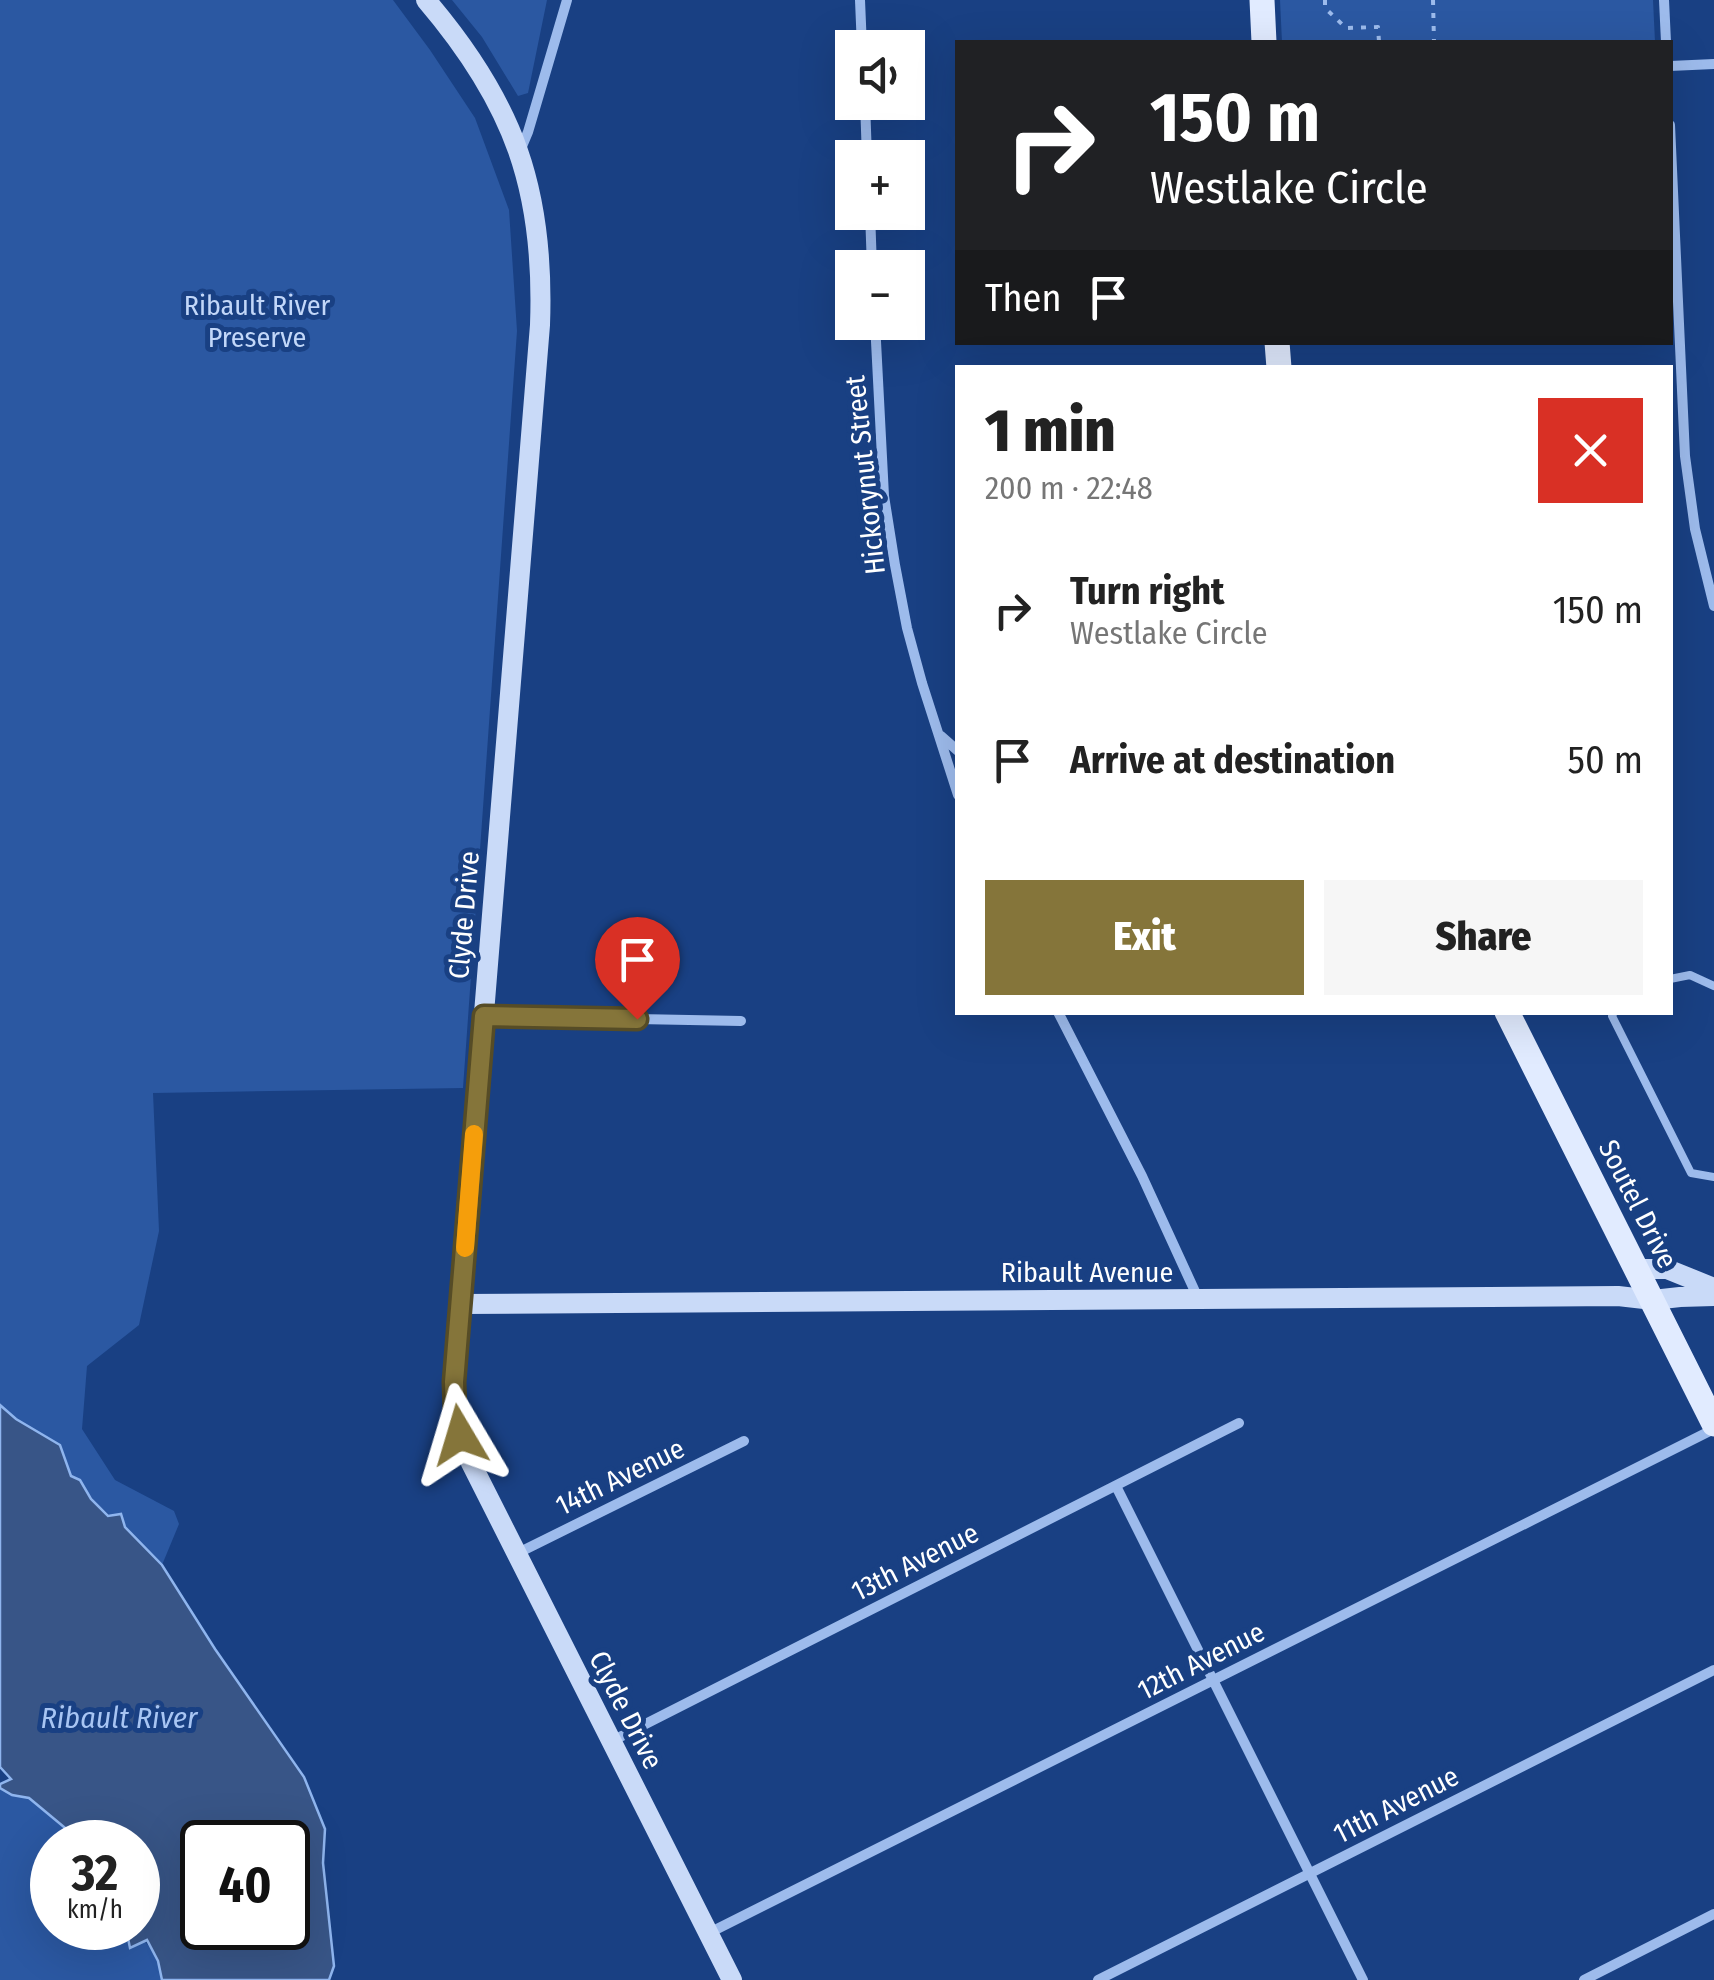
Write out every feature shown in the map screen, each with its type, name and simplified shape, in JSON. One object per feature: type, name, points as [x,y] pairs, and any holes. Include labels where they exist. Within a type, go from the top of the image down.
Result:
[{"type":"main road","points":[[1262,0],[1264,40]]},
{"type":"main road","name":"Soutel Drive","points":[[1510,1015],[1714,1426]]},
{"type":"street","name":"Clyde Drive","points":[[426,0],[458,37],[502,108],[530,187],[541,265],[540,325],[454,1382],[455,1411],[470,1462],[732,1980]]},
{"type":"street","points":[[520,152],[568,0]]},
{"type":"street","points":[[860,0],[861,30]]},
{"type":"street","points":[[1664,0],[1666,40]]},
{"type":"street","points":[[1673,66],[1714,64]]},
{"type":"street","points":[[1673,191],[1685,456],[1695,529],[1714,606]]},
{"type":"street","name":"Hickorynut Street","points":[[876,340],[884,496],[894,565],[922,683],[955,785]]},
{"type":"street","points":[[940,736],[955,749]]},
{"type":"street","points":[[1060,1015],[1142,1176],[1199,1299]]},
{"type":"street","points":[[484,1016],[741,1021]]},
{"type":"street","points":[[1637,1269],[1666,1269],[1714,1288]]},
{"type":"street","name":"Ribault Avenue","points":[[461,1304],[1618,1296],[1652,1300],[1714,1296]]},
{"type":"street","name":"13th Avenue","points":[[611,1742],[1239,1423]]},
{"type":"street","name":"12th Avenue","points":[[708,1933],[1714,1426]]},
{"type":"street","name":"14th Avenue","points":[[516,1554],[744,1441]]},
{"type":"street","points":[[1116,1486],[1363,1980]]},
{"type":"street","name":"11th Avenue","points":[[1098,1980],[1714,1670]]},
{"type":"street","points":[[1584,1980],[1714,1914]]},
{"type":"lane","points":[[1673,978],[1690,975],[1714,986]]},
{"type":"lane","points":[[1612,1015],[1691,1173],[1714,1177]]},
{"type":"path","points":[[1325,0],[1325,8],[1346,28],[1378,27],[1379,40]]},
{"type":"path","points":[[1433,0],[1434,40]]},
{"type":"green space","name":"Ribault River Preserve","points":[[0,0],[393,0],[475,118],[509,210],[517,331],[463,1088],[153,1093],[159,1231],[139,1325],[87,1366],[82,1429],[115,1480],[174,1511],[179,1524],[162,1565],[96,1502],[80,1480],[71,1476],[60,1445],[0,1405]]},
{"type":"green space","points":[[452,0],[547,0],[528,93],[518,96],[482,37]]},
{"type":"green space","points":[[1280,0],[1653,0],[1655,40],[1282,40]]},
{"type":"green space","points":[[0,1788],[29,1798],[56,1820],[30,1820],[30,1950],[152,1950],[162,1980],[0,1980]]},
{"type":"water","name":"Ribault River","points":[[0,1405],[60,1445],[71,1476],[80,1480],[91,1499],[108,1516],[121,1514],[125,1527],[162,1565],[304,1777],[325,1829],[323,1863],[334,1966],[329,1980],[162,1980],[152,1950],[160,1950],[160,1820],[56,1820],[29,1798],[0,1788],[0,1784],[11,1779],[0,1767]]},
{"type":"slow traffic","points":[[465,1248],[474,1134]]},
{"type":"route","points":[[460,1435],[454,1382],[484,1016],[637,1019]]}]
